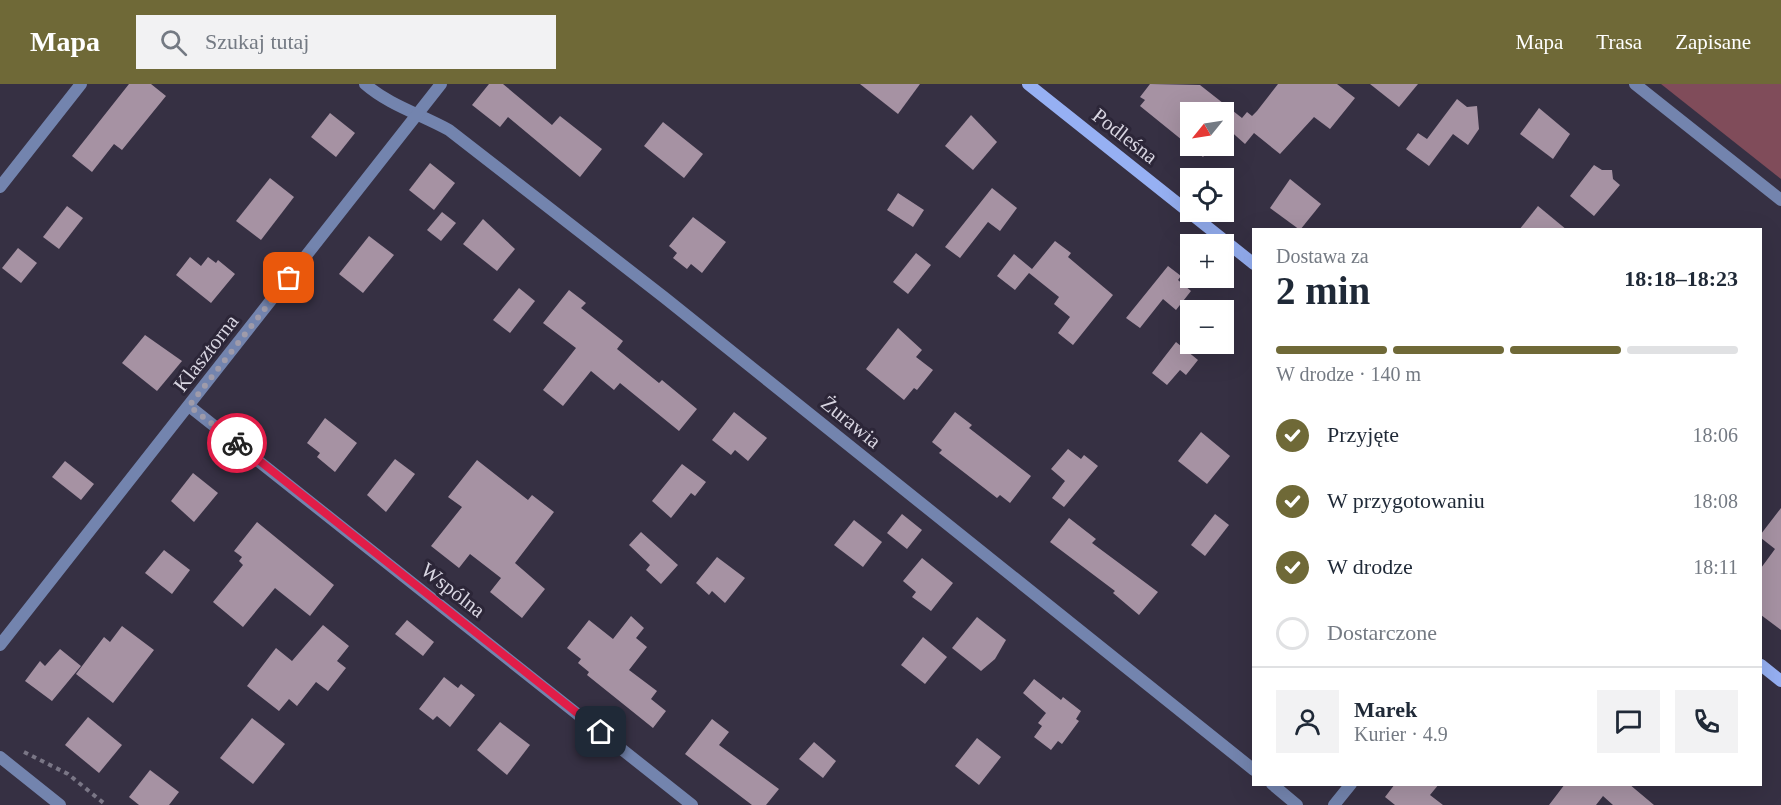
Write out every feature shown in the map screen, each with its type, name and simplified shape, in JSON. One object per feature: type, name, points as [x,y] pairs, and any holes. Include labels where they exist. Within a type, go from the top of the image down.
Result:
[{"type":"street","points":[[0,187],[81,84]]},
{"type":"street","name":"Żurawia","points":[[365,84],[385,101],[418,113],[449,130],[656,291],[1252,768]]},
{"type":"street","name":"Klasztorna","points":[[0,645],[441,84]]},
{"type":"street","name":"Podleśna","points":[[1028,84],[1252,262]]},
{"type":"street","points":[[1635,84],[1781,200]]},
{"type":"street","name":"Wspólna","points":[[189,406],[692,805]]},
{"type":"street","points":[[1762,666],[1781,681]]},
{"type":"street","points":[[0,756],[60,805]]},
{"type":"street","points":[[1274,786],[1297,805]]},
{"type":"street","points":[[1334,805],[1349,786]]},
{"type":"path","points":[[14,748],[68,774],[106,805]]},
{"type":"shaded area","points":[[1661,84],[1781,84],[1781,179]]},
{"type":"building","points":[[129,84],[151,84],[166,96],[122,150],[114,144],[92,172],[72,156]]},
{"type":"building","points":[[489,84],[503,84],[552,125],[560,116],[602,149],[580,177],[508,117],[500,127],[472,105]]},
{"type":"building","points":[[860,84],[920,84],[898,114]]},
{"type":"building","points":[[1150,84],[1200,85],[1222,102],[1180,102],[1180,138],[1140,106],[1145,100],[1140,97]]},
{"type":"building","points":[[1278,84],[1337,84],[1355,98],[1330,129],[1314,117],[1280,154],[1254,133],[1245,144],[1234,134],[1234,112],[1242,118],[1247,112],[1252,116]]},
{"type":"building","points":[[1370,84],[1418,84],[1399,107]]},
{"type":"building","points":[[1457,99],[1467,107],[1477,106],[1479,129],[1468,145],[1453,134],[1429,166],[1406,149],[1418,133],[1427,139]]},
{"type":"building","points":[[1539,108],[1570,134],[1553,159],[1520,134]]},
{"type":"building","points":[[330,113],[355,133],[336,157],[311,137]]},
{"type":"building","points":[[971,115],[997,142],[973,170],[945,146]]},
{"type":"building","points":[[663,122],[703,154],[684,178],[644,146]]},
{"type":"building","points":[[430,163],[455,183],[434,210],[409,190]]},
{"type":"building","points":[[1594,165],[1602,170],[1612,170],[1613,179],[1620,185],[1594,216],[1570,196]]},
{"type":"building","points":[[270,178],[294,197],[261,240],[236,221]]},
{"type":"building","points":[[1290,179],[1321,204],[1302,228],[1297,228],[1270,208]]},
{"type":"building","points":[[992,188],[1017,208],[1000,231],[988,222],[960,258],[945,247]]},
{"type":"building","points":[[898,193],[924,210],[913,227],[887,210]]},
{"type":"building","points":[[67,206],[83,218],[59,249],[43,237]]},
{"type":"building","points":[[1538,206],[1565,228],[1521,228]]},
{"type":"building","points":[[442,212],[456,223],[441,241],[427,230]]},
{"type":"building","points":[[693,217],[726,242],[702,273],[691,264],[687,269],[673,258],[677,253],[669,246]]},
{"type":"building","points":[[483,219],[515,249],[497,271],[463,244]]},
{"type":"building","points":[[369,236],[394,255],[363,293],[339,274]]},
{"type":"building","points":[[1055,241],[1071,253],[1068,257],[1113,295],[1073,345],[1058,333],[1070,317],[1054,304],[1059,297],[1029,273],[1015,290],[997,276],[1014,254],[1032,269]]},
{"type":"building","points":[[18,248],[37,263],[21,283],[2,268]]},
{"type":"building","points":[[916,253],[931,265],[908,294],[893,282]]},
{"type":"building","points":[[190,257],[201,266],[208,257],[216,263],[218,260],[235,274],[211,303],[176,275]]},
{"type":"building","points":[[1168,266],[1180,275],[1178,280],[1180,288],[1187,288],[1191,291],[1184,300],[1180,300],[1180,305],[1176,310],[1163,299],[1140,328],[1126,318]]},
{"type":"building","points":[[519,288],[535,301],[510,333],[493,320]]},
{"type":"building","points":[[569,290],[586,303],[581,308],[623,341],[617,349],[659,383],[662,380],[697,409],[679,431],[620,383],[614,390],[591,371],[563,406],[543,390],[576,348],[543,323]]},
{"type":"building","points":[[898,328],[922,350],[916,357],[933,370],[917,390],[914,388],[904,400],[866,369]]},
{"type":"building","points":[[145,335],[182,361],[157,391],[122,363]]},
{"type":"building","points":[[1176,342],[1180,345],[1180,354],[1191,354],[1198,360],[1186,375],[1180,370],[1167,385],[1152,373]]},
{"type":"building","points":[[734,412],[767,438],[748,461],[735,450],[731,455],[712,440]]},
{"type":"building","points":[[955,412],[972,425],[969,428],[1031,476],[1010,503],[1000,495],[997,498],[939,453],[942,450],[932,442]]},
{"type":"building","points":[[325,418],[357,443],[335,472],[317,457],[320,453],[307,443]]},
{"type":"building","points":[[1201,432],[1230,456],[1207,484],[1178,461]]},
{"type":"building","points":[[1068,449],[1081,459],[1084,455],[1098,466],[1064,507],[1052,498],[1065,481],[1051,469]]},
{"type":"building","points":[[395,459],[415,474],[386,512],[367,495]]},
{"type":"building","points":[[477,460],[528,500],[532,495],[554,512],[515,563],[545,589],[522,618],[490,592],[501,578],[470,554],[459,568],[431,546],[462,507],[448,497]]},
{"type":"building","points":[[65,461],[94,484],[81,500],[52,477]]},
{"type":"building","points":[[682,464],[706,482],[695,496],[691,493],[671,518],[652,501]]},
{"type":"building","points":[[193,473],[218,493],[194,522],[171,501]]},
{"type":"building","points":[[1781,508],[1781,630],[1762,616],[1762,567],[1775,549],[1762,539],[1762,533]]},
{"type":"building","points":[[902,514],[922,530],[907,549],[887,533]]},
{"type":"building","points":[[1215,514],[1229,525],[1205,556],[1191,545]]},
{"type":"building","points":[[1069,518],[1096,539],[1092,543],[1158,592],[1139,615],[1113,593],[1115,591],[1050,542]]},
{"type":"building","points":[[854,520],[882,542],[863,567],[834,545]]},
{"type":"building","points":[[257,522],[334,585],[310,616],[275,588],[243,627],[213,602],[243,565],[239,561],[242,557],[234,551]]},
{"type":"building","points":[[641,532],[678,565],[661,584],[646,570],[650,565],[629,545]]},
{"type":"building","points":[[164,550],[190,570],[172,594],[145,573]]},
{"type":"building","points":[[717,557],[745,578],[725,603],[712,591],[709,595],[696,583]]},
{"type":"building","points":[[922,558],[953,583],[931,611],[912,597],[916,592],[903,581]]},
{"type":"building","points":[[631,616],[644,628],[636,638],[647,647],[629,670],[657,691],[651,699],[666,711],[653,728],[587,675],[589,672],[578,663],[581,659],[567,648],[589,620],[613,639]]},
{"type":"building","points":[[977,617],[1006,640],[995,659],[981,671],[952,648]]},
{"type":"building","points":[[407,620],[434,642],[423,656],[395,634]]},
{"type":"building","points":[[323,625],[349,646],[337,661],[346,668],[328,691],[316,682],[297,706],[289,699],[279,711],[247,686],[276,648],[292,661]]},
{"type":"building","points":[[122,626],[154,650],[113,703],[76,674],[104,637],[110,642]]},
{"type":"building","points":[[923,637],[947,657],[925,684],[901,665]]},
{"type":"building","points":[[60,649],[81,666],[52,701],[25,681],[40,661],[45,666]]},
{"type":"building","points":[[444,677],[458,688],[461,684],[475,695],[450,727],[437,716],[433,720],[419,709]]},
{"type":"building","points":[[1034,679],[1061,700],[1063,697],[1081,711],[1076,719],[1079,721],[1062,744],[1058,741],[1051,750],[1034,737],[1042,726],[1038,723],[1046,713],[1023,693]]},
{"type":"building","points":[[88,717],[122,745],[99,773],[65,745]]},
{"type":"building","points":[[252,718],[285,744],[253,784],[220,758]]},
{"type":"building","points":[[712,719],[729,732],[719,745],[779,789],[766,805],[752,805],[685,754]]},
{"type":"building","points":[[500,722],[530,745],[507,775],[477,750]]},
{"type":"building","points":[[977,738],[1001,757],[979,785],[955,766]]},
{"type":"building","points":[[814,742],[836,761],[823,778],[799,759]]},
{"type":"building","points":[[150,770],[179,792],[169,805],[139,805],[129,797]]},
{"type":"building","points":[[1393,786],[1437,786],[1430,795],[1443,805],[1395,805],[1385,797]]},
{"type":"building","points":[[1563,786],[1631,786],[1654,805],[1613,805],[1603,796],[1596,805],[1549,805]]},
{"type":"way so far","points":[[237,443],[189,406],[289,278]]},
{"type":"route","points":[[237,443],[601,732]]}]
